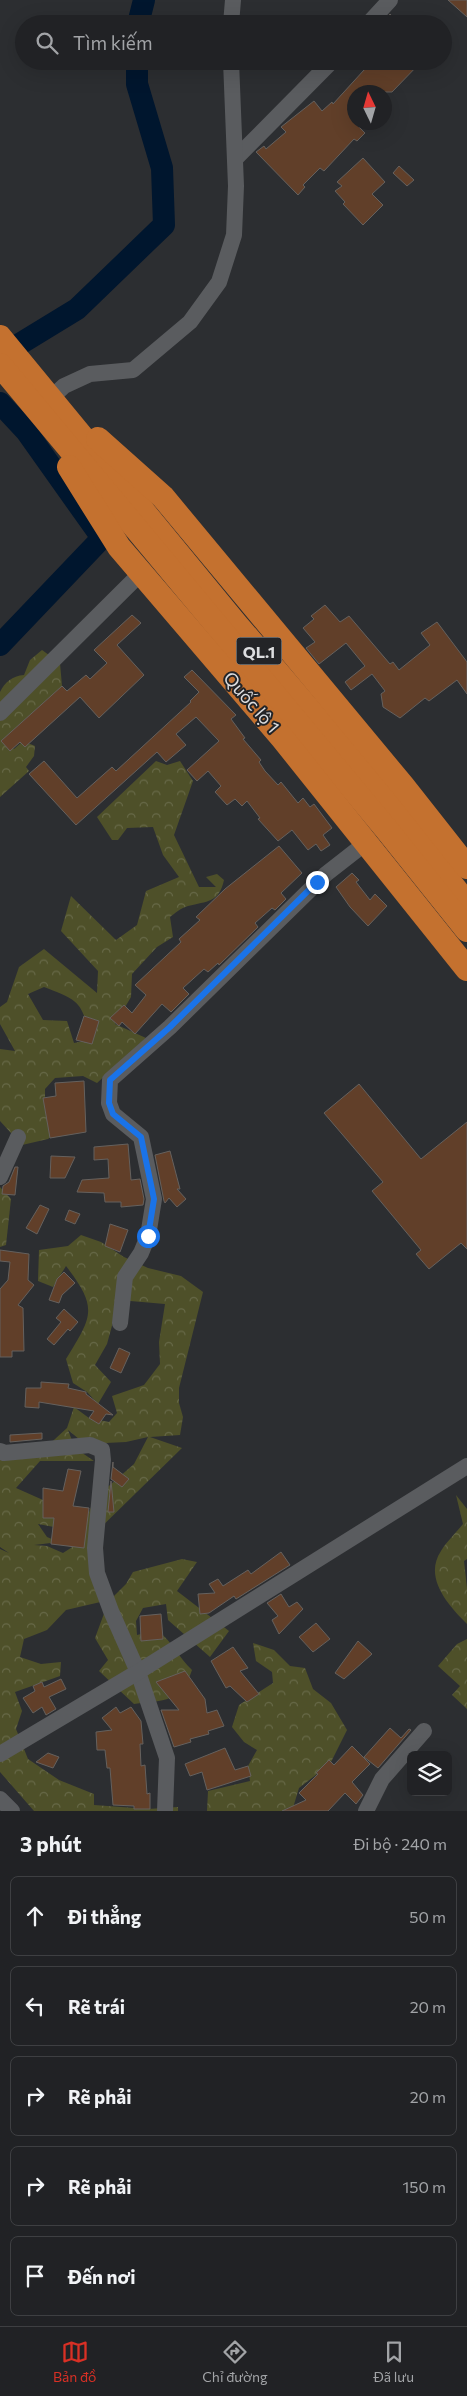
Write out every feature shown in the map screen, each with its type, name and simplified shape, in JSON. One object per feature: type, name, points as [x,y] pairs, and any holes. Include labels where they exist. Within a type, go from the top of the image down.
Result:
[{"type":"highway","name":"Quốc lộ 1","points":[[0,337],[42,401],[372,783],[449,869],[467,904]]},
{"type":"highway","name":"Quốc lộ 1","points":[[0,365],[42,401],[62,456],[119,547],[283,739],[467,969]]},
{"type":"highway","name":"Quốc lộ 1","points":[[51,427],[449,869],[467,930]]},
{"type":"highway","points":[[410,896],[449,869]]},
{"type":"street","points":[[232,15],[234,0]]},
{"type":"street","points":[[376,15],[390,0]]},
{"type":"street","points":[[42,401],[64,386],[90,374],[133,370],[190,322],[219,282],[234,235],[235,159],[230,70]]},
{"type":"street","points":[[235,159],[323,70]]},
{"type":"street","points":[[0,713],[141,573]]},
{"type":"street","points":[[120,1323],[126,1277],[141,1253],[148,1236],[154,1199],[141,1137],[113,1114],[109,1103],[110,1080],[170,1027],[326,874],[367,842]]},
{"type":"street","points":[[0,1176],[18,1137]]},
{"type":"street","points":[[0,1451],[4,1453],[90,1445],[102,1450],[103,1460],[95,1548],[97,1573],[138,1672],[167,1758],[165,1811]]},
{"type":"street","points":[[0,1754],[138,1672],[467,1466]]},
{"type":"street","points":[[366,1811],[382,1779],[424,1731]]},
{"type":"street","points":[[0,1799],[12,1811]]},
{"type":"green space","points":[[42,650],[60,663],[62,686],[4,739],[14,749],[23,741],[35,746],[34,756],[26,767],[29,771],[0,797],[0,692],[9,680],[24,675],[30,660]]},
{"type":"green space","points":[[156,761],[167,765],[180,761],[193,781],[174,835],[199,887],[216,887],[206,877],[217,874],[224,880],[219,893],[211,900],[185,907],[170,917],[173,937],[157,947],[132,974],[131,997],[115,1024],[146,1038],[97,1083],[83,1076],[55,1078],[45,1089],[45,1110],[58,1130],[48,1139],[22,1145],[0,1121],[0,1049],[15,1051],[0,1024],[0,1007],[7,1002],[19,967],[44,949],[97,993],[98,971],[61,931],[71,896],[116,940],[137,925],[146,891],[179,877],[163,855],[153,827],[127,828],[118,840],[112,840],[97,817]],"holes":[[[44,987],[65,995],[77,1004],[85,1018],[89,1040],[74,1043],[67,1021],[43,1020],[28,994]]]},
{"type":"green space","points":[[0,1187],[11,1199],[6,1245],[0,1247]]},
{"type":"green space","points":[[81,1235],[101,1242],[124,1257],[148,1268],[181,1276],[203,1292],[179,1388],[179,1403],[183,1417],[180,1435],[150,1437],[182,1448],[90,1538],[110,1600],[126,1584],[133,1572],[182,1559],[197,1562],[177,1591],[229,1631],[210,1657],[168,1620],[166,1604],[143,1608],[136,1621],[137,1635],[157,1630],[167,1639],[192,1670],[183,1689],[177,1694],[163,1700],[134,1704],[99,1671],[108,1660],[95,1638],[109,1600],[66,1610],[47,1630],[24,1639],[20,1657],[41,1664],[61,1662],[60,1676],[15,1692],[22,1711],[16,1729],[28,1759],[59,1780],[94,1794],[94,1805],[148,1809],[178,1807],[178,1811],[34,1811],[0,1772],[0,1549],[9,1553],[0,1547],[0,1456],[43,1450],[67,1428],[74,1407],[89,1418],[109,1422],[117,1413],[112,1396],[144,1385],[160,1364],[159,1342],[165,1304],[119,1300],[107,1344],[95,1365],[111,1382],[98,1404],[87,1392],[73,1383],[66,1359],[82,1332],[88,1312],[87,1302],[76,1280],[66,1266],[53,1287],[38,1281],[39,1250],[68,1246]],"holes":[[[68,1430],[85,1444],[126,1442],[148,1437],[134,1464],[94,1499],[77,1544],[63,1553],[47,1546],[34,1545],[59,1542],[47,1537],[38,1524],[54,1527],[71,1509],[43,1500],[16,1488],[40,1461],[94,1461],[75,1448]]]},
{"type":"green space","points":[[456,1495],[467,1509],[467,1559],[464,1561],[467,1588],[467,1624],[440,1591],[435,1571],[436,1561],[441,1551],[463,1524]]},
{"type":"green space","points":[[467,1639],[467,1709],[452,1695],[460,1686],[438,1666],[457,1644]]},
{"type":"green space","points":[[253,1643],[274,1650],[290,1666],[305,1668],[313,1689],[331,1703],[347,1730],[330,1764],[299,1788],[292,1811],[207,1811],[208,1791],[250,1781],[248,1766],[257,1750],[244,1742],[232,1727],[239,1705],[273,1683],[272,1672],[256,1661]]},
{"type":"building","points":[[448,0],[467,0],[467,17]]},
{"type":"building","points":[[364,70],[413,70],[392,92],[392,85],[350,85]]},
{"type":"building","points":[[347,89],[347,130],[362,130],[365,133],[357,141],[354,139],[324,171],[320,168],[303,185],[305,187],[298,195],[256,152],[264,146],[266,149],[286,132],[281,127],[314,101],[322,111],[332,102],[333,104]]},
{"type":"building","points":[[363,158],[385,182],[372,194],[383,205],[363,225],[343,204],[345,202],[335,191],[342,186],[337,182]]},
{"type":"building","points":[[399,166],[414,180],[407,186],[393,173]]},
{"type":"building","points":[[325,605],[340,622],[349,616],[390,664],[393,662],[399,670],[430,645],[421,633],[437,622],[467,662],[467,694],[457,680],[429,701],[425,698],[400,718],[383,707],[381,694],[385,691],[372,674],[351,690],[345,682],[365,666],[346,643],[319,664],[306,648],[315,642],[303,628],[314,619],[311,616]]},
{"type":"building","points":[[132,615],[141,623],[117,645],[144,675],[99,718],[80,697],[25,747],[20,742],[10,751],[1,741],[62,686],[67,691],[86,675],[90,679],[107,663],[94,650]]},
{"type":"building","points":[[192,670],[236,715],[231,719],[245,738],[243,739],[261,760],[259,762],[265,771],[278,785],[281,782],[298,803],[303,798],[310,807],[314,804],[332,828],[323,835],[330,845],[321,851],[316,844],[308,850],[292,830],[278,841],[258,819],[260,818],[247,801],[242,806],[235,799],[227,805],[215,792],[221,786],[208,771],[197,781],[187,770],[219,741],[196,717],[176,734],[186,745],[166,762],[157,752],[76,825],[29,774],[44,761],[77,798],[112,767],[116,771],[191,702],[199,692],[184,677]]},
{"type":"building","points":[[279,846],[302,873],[281,893],[286,899],[275,910],[272,908],[255,923],[258,927],[219,965],[218,963],[208,972],[204,969],[183,988],[189,994],[171,1012],[162,1004],[135,1034],[122,1022],[119,1026],[110,1018],[124,1005],[132,1013],[146,995],[135,985],[181,942],[179,939],[200,920],[196,917],[225,889]]},
{"type":"building","points":[[352,873],[359,880],[356,882],[370,900],[375,894],[387,906],[368,926],[350,907],[336,887]]},
{"type":"building","points":[[84,1016],[99,1021],[92,1044],[76,1040]]},
{"type":"building","points":[[84,1081],[86,1132],[50,1138],[43,1098],[56,1096],[55,1083]]},
{"type":"building","points":[[359,1084],[421,1159],[467,1122],[467,1249],[461,1243],[429,1269],[416,1254],[421,1250],[372,1191],[383,1182],[324,1113]]},
{"type":"building","points":[[128,1144],[131,1180],[140,1179],[144,1199],[143,1205],[121,1207],[121,1202],[105,1202],[104,1193],[77,1192],[82,1180],[109,1178],[108,1159],[94,1160],[94,1147]]},
{"type":"building","points":[[170,1151],[180,1189],[177,1189],[186,1199],[177,1207],[169,1198],[165,1203],[164,1201],[155,1155]]},
{"type":"building","points":[[51,1156],[75,1157],[65,1178],[50,1178]]},
{"type":"building","points":[[15,1167],[18,1167],[15,1195],[2,1194],[3,1186],[9,1182]]},
{"type":"building","points":[[40,1205],[49,1209],[37,1234],[26,1228]]},
{"type":"building","points":[[69,1210],[80,1214],[75,1224],[65,1220]]},
{"type":"building","points":[[110,1224],[128,1230],[120,1252],[105,1246]]},
{"type":"building","points":[[0,1250],[29,1254],[28,1280],[34,1285],[18,1305],[23,1308],[24,1351],[12,1351],[12,1357],[0,1357],[0,1289],[8,1280],[10,1262],[0,1261]]},
{"type":"building","points":[[64,1272],[75,1283],[62,1295],[59,1303],[49,1300],[57,1279]]},
{"type":"building","points":[[64,1309],[78,1322],[70,1331],[68,1329],[54,1345],[47,1339],[61,1322],[56,1318]]},
{"type":"building","points":[[119,1348],[130,1353],[121,1373],[110,1368]]},
{"type":"building","points":[[41,1382],[69,1384],[68,1388],[86,1392],[86,1394],[113,1415],[106,1414],[99,1424],[89,1418],[94,1411],[39,1402],[39,1408],[25,1407],[26,1388],[41,1388]]},
{"type":"building","points":[[42,1433],[42,1439],[10,1442],[10,1435]]},
{"type":"building","points":[[113,1462],[113,1467],[129,1479],[122,1487],[111,1479]]},
{"type":"building","points":[[68,1469],[81,1471],[73,1506],[89,1508],[84,1548],[51,1544],[54,1518],[43,1518],[43,1488],[63,1491]]},
{"type":"building","points":[[111,1481],[114,1512],[108,1512]]},
{"type":"building","points":[[281,1552],[290,1565],[236,1599],[234,1596],[209,1613],[200,1614],[198,1594],[215,1593],[209,1584],[218,1579],[223,1586],[248,1570],[251,1574]]},
{"type":"building","points":[[281,1594],[289,1607],[297,1602],[303,1609],[279,1634],[272,1620],[278,1616],[267,1603]]},
{"type":"building","points":[[161,1614],[163,1639],[141,1641],[140,1616]]},
{"type":"building","points":[[316,1623],[330,1639],[313,1652],[299,1637]]},
{"type":"building","points":[[358,1641],[372,1654],[344,1679],[335,1673]]},
{"type":"building","points":[[233,1647],[248,1668],[240,1671],[259,1694],[247,1702],[230,1686],[226,1688],[211,1661]]},
{"type":"building","points":[[185,1671],[205,1699],[207,1713],[217,1710],[224,1726],[208,1731],[209,1734],[190,1739],[191,1742],[174,1747],[161,1710],[179,1710],[156,1682]]},
{"type":"building","points":[[61,1679],[66,1689],[49,1697],[56,1709],[46,1715],[42,1707],[33,1713],[23,1698],[35,1691],[33,1686],[42,1682],[44,1687]]},
{"type":"building","points":[[116,1707],[120,1713],[131,1707],[141,1721],[143,1744],[140,1744],[141,1766],[145,1765],[147,1794],[150,1793],[150,1809],[134,1809],[134,1806],[113,1805],[110,1768],[107,1768],[105,1750],[97,1750],[96,1732],[112,1730],[102,1718]]},
{"type":"building","points":[[390,1728],[401,1738],[409,1729],[411,1730],[378,1768],[364,1757]]},
{"type":"building","points":[[352,1746],[370,1764],[352,1782],[363,1795],[356,1804],[345,1793],[328,1811],[282,1811],[306,1800],[299,1793],[318,1774],[316,1773],[329,1760],[334,1765]]},
{"type":"building","points":[[225,1748],[235,1770],[248,1766],[251,1776],[207,1790],[202,1772],[190,1776],[185,1764]]},
{"type":"building","points":[[48,1753],[59,1757],[53,1768],[36,1762]]},
{"type":"waterway","points":[[140,15],[144,0]]},
{"type":"waterway","points":[[0,356],[77,309],[164,225],[162,168],[137,84],[137,70]]},
{"type":"waterway","points":[[0,403],[26,431],[102,538],[0,645]]},
{"type":"route","points":[[148,1236],[154,1199],[141,1137],[113,1114],[109,1103],[110,1080],[170,1027],[317,882]]}]
